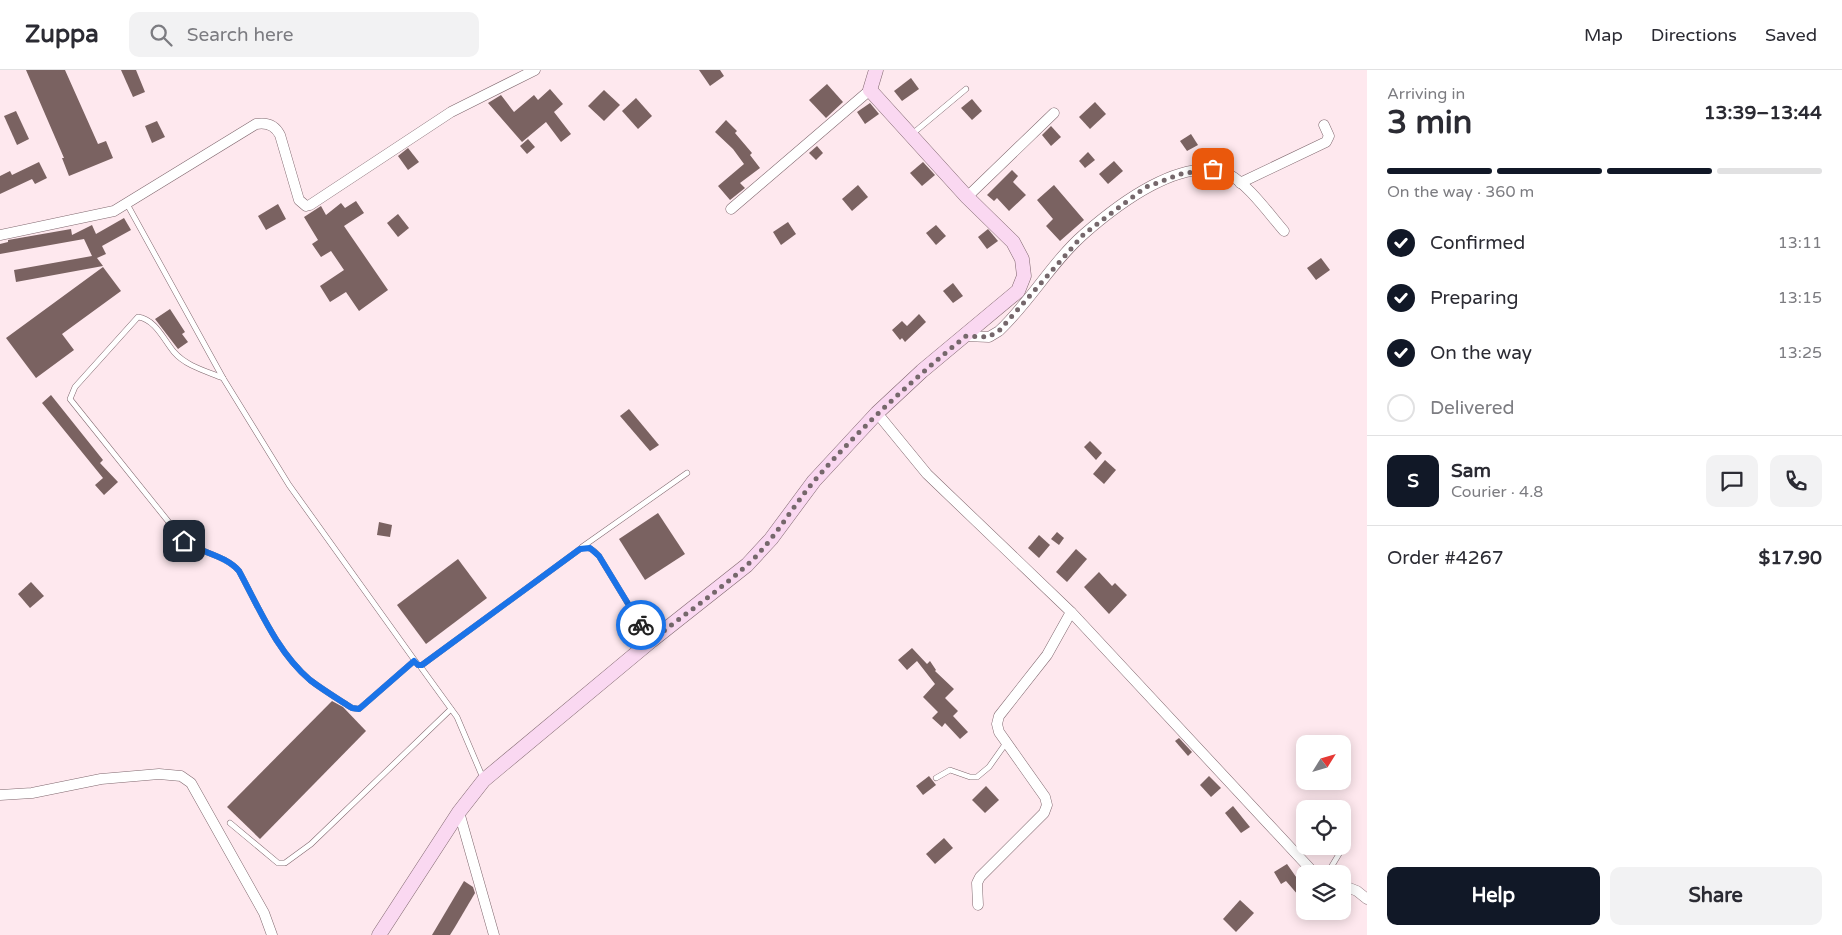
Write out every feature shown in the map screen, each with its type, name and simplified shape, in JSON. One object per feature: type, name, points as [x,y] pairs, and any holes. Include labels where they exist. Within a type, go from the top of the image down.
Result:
[{"type":"street","points":[[0,235],[104,215],[127,204],[256,124],[264,122],[277,129],[299,200],[306,206],[310,205],[451,112],[535,70]]},
{"type":"street","points":[[731,209],[870,90],[876,70]]},
{"type":"street","points":[[379,935],[459,812],[484,780],[651,641],[747,565],[771,538],[814,481],[877,413],[922,371],[1018,291],[1024,276],[1022,259],[1013,242],[870,90]]},
{"type":"street","points":[[968,196],[1054,113]]},
{"type":"street","points":[[1240,183],[1326,142],[1329,136],[1324,125]]},
{"type":"street","points":[[966,336],[988,337],[999,331],[1084,234],[1146,187],[1181,174],[1213,169],[1230,175],[1240,183],[1284,230]]},
{"type":"street","points":[[877,413],[927,474],[1071,612],[1307,865]]},
{"type":"street","points":[[978,905],[978,883],[980,876],[1044,813],[1047,805],[1045,797],[999,732],[997,724],[999,716],[1047,655],[1071,612]]},
{"type":"street","points":[[0,795],[32,793],[101,779],[170,773],[186,779],[191,784],[264,913],[272,935]]},
{"type":"street","points":[[459,812],[494,935]]},
{"type":"street","points":[[1351,889],[1367,899]]},
{"type":"lane","points":[[911,135],[966,90]]},
{"type":"lane","points":[[127,204],[223,378],[290,485],[414,661],[420,666],[451,708],[472,748],[484,780]]},
{"type":"lane","points":[[223,378],[188,364],[175,353],[151,322],[145,318],[138,317],[75,387],[70,399],[184,541],[195,549],[232,563],[239,571],[279,644],[290,660],[310,680],[352,708],[359,709],[414,661]]},
{"type":"lane","points":[[420,666],[686,473]]},
{"type":"lane","points":[[580,549],[590,548],[599,556],[651,641]]},
{"type":"lane","points":[[230,823],[278,863],[285,863],[311,844],[451,708]]},
{"type":"lane","points":[[936,778],[950,770],[970,777],[978,777],[989,767],[1007,743]]},
{"type":"building","points":[[26,70],[65,70],[98,144],[106,141],[113,158],[69,176],[62,158],[64,158]]},
{"type":"building","points":[[121,70],[136,70],[145,92],[133,97]]},
{"type":"building","points":[[699,70],[720,70],[724,76],[710,86]]},
{"type":"building","points":[[911,78],[919,89],[902,101],[894,91]]},
{"type":"building","points":[[827,84],[843,102],[826,118],[809,100]]},
{"type":"building","points":[[550,89],[563,104],[554,112],[571,134],[561,142],[546,122],[522,142],[488,103],[501,95],[514,112],[534,95],[538,100]]},
{"type":"building","points":[[604,90],[620,105],[604,121],[588,106]]},
{"type":"building","points":[[636,98],[652,116],[638,129],[622,111]]},
{"type":"building","points":[[972,99],[982,111],[972,120],[961,108]]},
{"type":"building","points":[[1095,102],[1106,114],[1090,129],[1079,117]]},
{"type":"building","points":[[870,103],[879,114],[865,124],[857,112]]},
{"type":"building","points":[[16,111],[29,139],[17,145],[4,116]]},
{"type":"building","points":[[726,120],[737,131],[735,133],[752,153],[750,155],[760,168],[740,183],[745,188],[730,200],[718,186],[744,164],[733,149],[715,132]]},
{"type":"building","points":[[157,121],[165,137],[152,143],[145,126]]},
{"type":"building","points":[[1051,126],[1061,137],[1051,146],[1042,135]]},
{"type":"building","points":[[1191,134],[1198,145],[1187,151],[1180,141]]},
{"type":"building","points":[[528,139],[535,147],[527,154],[520,146]]},
{"type":"building","points":[[817,146],[823,153],[816,160],[809,153]]},
{"type":"building","points":[[408,148],[419,162],[408,170],[398,156]]},
{"type":"building","points":[[1088,152],[1095,160],[1085,168],[1079,161]]},
{"type":"building","points":[[1114,161],[1123,171],[1108,184],[1099,174]]},
{"type":"building","points":[[39,162],[47,178],[35,184],[32,179],[0,194],[0,176],[10,171],[12,175]]},
{"type":"building","points":[[923,162],[935,175],[922,186],[910,173]]},
{"type":"building","points":[[1012,170],[1018,176],[1013,182],[1026,195],[1009,211],[997,198],[994,201],[987,195]]},
{"type":"building","points":[[858,185],[868,197],[852,211],[842,199]]},
{"type":"building","points":[[1054,185],[1084,220],[1060,241],[1046,226],[1053,219],[1037,200]]},
{"type":"building","points":[[356,201],[364,213],[344,226],[388,290],[359,311],[346,292],[330,302],[320,286],[344,270],[331,251],[321,257],[312,244],[318,240],[304,217],[321,206],[326,215],[341,203],[345,208]]},
{"type":"building","points":[[278,204],[286,219],[266,230],[258,216]]},
{"type":"building","points":[[398,214],[409,228],[398,237],[387,223]]},
{"type":"building","points":[[124,218],[131,230],[102,246],[106,254],[97,258],[103,266],[16,282],[14,270],[92,256],[84,239],[0,254],[0,244],[8,242],[8,240],[71,229],[72,235],[92,225],[96,234]]},
{"type":"building","points":[[788,222],[796,234],[781,245],[773,232]]},
{"type":"building","points":[[936,225],[946,236],[936,245],[926,233]]},
{"type":"building","points":[[988,229],[998,241],[987,249],[978,237]]},
{"type":"building","points":[[1321,258],[1330,270],[1316,280],[1307,268]]},
{"type":"building","points":[[103,267],[121,291],[62,334],[74,350],[36,378],[6,338]]},
{"type":"building","points":[[953,283],[963,296],[953,303],[943,291]]},
{"type":"building","points":[[170,309],[185,332],[182,334],[188,342],[178,349],[155,319]]},
{"type":"building","points":[[919,314],[926,322],[905,342],[902,338],[900,340],[892,330],[902,321],[907,326]]},
{"type":"building","points":[[51,395],[103,460],[100,463],[118,482],[104,495],[95,485],[103,478],[42,403]]},
{"type":"building","points":[[629,409],[659,445],[650,451],[620,416]]},
{"type":"building","points":[[1090,441],[1102,453],[1096,460],[1084,447]]},
{"type":"building","points":[[1105,460],[1116,470],[1104,484],[1093,474]]},
{"type":"building","points":[[658,513],[685,554],[645,580],[619,539]]},
{"type":"building","points":[[379,522],[392,525],[390,537],[377,535]]},
{"type":"building","points":[[1057,532],[1064,538],[1059,545],[1051,539]]},
{"type":"building","points":[[1039,535],[1050,545],[1039,558],[1028,548]]},
{"type":"building","points":[[1076,549],[1087,559],[1067,582],[1056,572]]},
{"type":"building","points":[[458,559],[487,598],[426,644],[397,605]]},
{"type":"building","points":[[1099,572],[1112,586],[1115,583],[1127,595],[1109,614],[1084,587]]},
{"type":"building","points":[[31,582],[44,596],[30,608],[18,594]]},
{"type":"building","points":[[912,648],[927,664],[930,661],[935,671],[954,689],[945,698],[958,711],[953,716],[968,732],[960,739],[945,723],[942,727],[932,718],[938,712],[923,697],[935,684],[917,661],[907,670],[898,660]]},
{"type":"building","points":[[332,701],[343,707],[366,731],[260,839],[227,807]]},
{"type":"building","points":[[1179,738],[1192,752],[1188,756],[1175,741]]},
{"type":"building","points":[[929,776],[936,785],[923,795],[916,786]]},
{"type":"building","points":[[1209,776],[1221,788],[1211,797],[1200,785]]},
{"type":"building","points":[[986,786],[999,800],[985,813],[972,800]]},
{"type":"building","points":[[1233,806],[1250,827],[1241,833],[1225,813]]},
{"type":"building","points":[[944,838],[953,848],[935,864],[926,854]]},
{"type":"building","points":[[1287,864],[1296,877],[1296,893],[1286,881],[1281,884],[1274,872]]},
{"type":"building","points":[[464,881],[473,887],[475,893],[455,927],[450,935],[432,935]]},
{"type":"building","points":[[1240,900],[1254,913],[1236,932],[1223,919]]},
{"type":"way so far","points":[[641,625],[651,641],[747,565],[771,538],[814,481],[877,413],[922,371],[966,336],[976,338],[988,337],[999,331],[1084,234],[1146,187],[1181,174],[1213,169]]},
{"type":"route","points":[[184,541],[195,549],[232,563],[239,571],[279,644],[290,660],[310,680],[352,708],[359,709],[414,661],[420,666],[422,665],[580,549],[590,548],[599,556],[641,625]]}]
